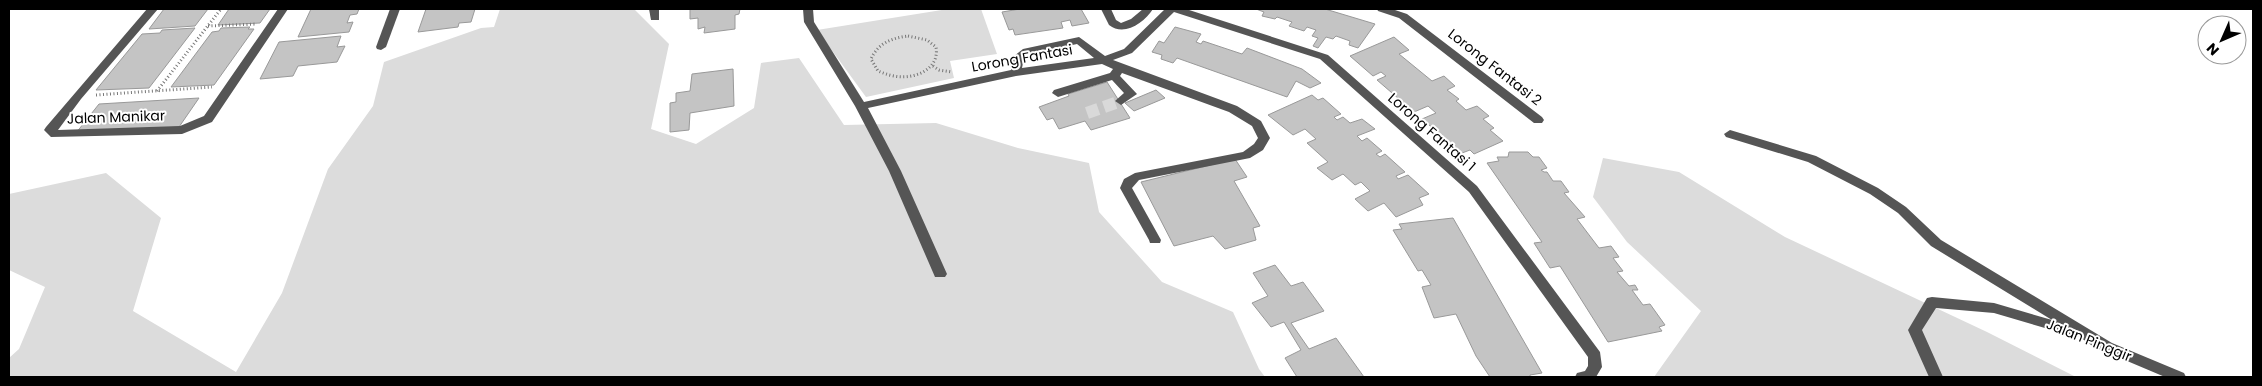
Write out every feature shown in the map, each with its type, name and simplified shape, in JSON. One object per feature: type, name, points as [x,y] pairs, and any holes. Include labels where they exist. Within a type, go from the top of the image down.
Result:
[{"type":"street","name":"Jalan Manikar","points":[[153,9],[76,96],[50,130],[55,134],[182,130],[208,119],[283,9]]},
{"type":"street","points":[[381,47],[396,9]]},
{"type":"street","points":[[808,9],[808,22],[861,106],[895,171],[940,274]]},
{"type":"street","points":[[1106,9],[1110,21],[1117,26],[1128,24],[1141,18],[1148,9]]},
{"type":"street","name":"Lorong Fantasi","points":[[861,106],[1016,72],[1103,60],[1128,51],[1171,9]]},
{"type":"street","name":"Lorong Fantasi 1","points":[[1176,9],[1324,57],[1473,189],[1595,356],[1595,367],[1589,376],[1582,377]]},
{"type":"street","name":"Lorong Fantasi 2","points":[[1382,9],[1405,12],[1538,120]]},
{"type":"street","points":[[1141,18],[1155,24]]},
{"type":"street","points":[[1016,72],[1018,57],[1027,51],[1079,40],[1117,72],[1131,94],[1121,101]]},
{"type":"street","points":[[1058,93],[1117,72],[1232,109],[1257,124],[1264,138],[1259,147],[1246,155],[1135,177],[1128,182],[1126,188],[1155,240]]},
{"type":"street","points":[[1730,134],[1812,159],[1874,191],[1902,210],[1936,243],[2107,346]]},
{"type":"street","name":"Jalan Pinggir","points":[[1936,377],[1915,330],[1932,302],[1994,308],[2059,325],[2180,377]]},
{"type":"path","points":[[157,91],[221,9]]},
{"type":"path","points":[[208,26],[273,24]]},
{"type":"path","points":[[908,36],[919,37],[935,46],[939,52],[938,59],[933,66],[916,75],[895,77],[878,71],[872,59],[873,52],[886,41],[908,36]]},
{"type":"path","points":[[933,66],[939,70],[952,72]]},
{"type":"path","points":[[76,96],[230,86]]},
{"type":"shaded area","points":[[500,9],[634,9],[669,44],[651,129],[696,144],[754,108],[761,63],[799,58],[844,125],[936,123],[1018,148],[1089,163],[1099,212],[1162,282],[1233,312],[1259,369],[1265,377],[9,377],[9,358],[19,349],[45,287],[9,270],[9,194],[106,173],[161,218],[133,311],[236,372],[282,293],[328,169],[373,106],[384,62],[481,28],[494,27]]},
{"type":"shaded area","points":[[948,9],[981,9],[997,54],[950,61],[954,78],[866,97],[817,30]]},
{"type":"shaded area","points":[[1603,158],[1679,172],[1785,237],[1987,332],[2076,377],[1654,377],[1701,311],[1627,242],[1593,197]]},
{"type":"building","points":[[164,9],[208,9],[195,26],[149,29]]},
{"type":"building","points":[[229,9],[270,9],[260,23],[218,25]]},
{"type":"building","points":[[311,9],[359,9],[357,14],[350,15],[347,23],[353,22],[349,32],[298,37]]},
{"type":"building","points":[[426,9],[475,9],[471,22],[459,23],[458,27],[418,32]]},
{"type":"building","points":[[690,9],[740,9],[739,14],[735,15],[735,29],[704,33],[705,27],[698,29],[698,18],[690,19]]},
{"type":"building","points":[[1020,9],[1081,9],[1089,23],[1072,26],[1070,20],[1061,22],[1063,28],[1015,35],[1013,29],[1009,30],[1002,12]]},
{"type":"building","points":[[1256,9],[1325,9],[1375,24],[1358,48],[1349,45],[1350,41],[1336,36],[1333,39],[1326,37],[1318,48],[1313,46],[1318,38],[1312,36],[1316,30],[1307,27],[1304,31],[1289,26],[1292,22],[1277,17],[1275,19],[1262,16],[1264,12]]},
{"type":"building","points":[[250,27],[248,29],[254,29],[214,85],[171,87],[212,32],[219,31],[221,28]]},
{"type":"building","points":[[1175,27],[1201,34],[1196,42],[1201,44],[1203,41],[1242,54],[1247,48],[1302,69],[1321,83],[1310,88],[1296,81],[1287,97],[1177,58],[1173,63],[1161,59],[1162,55],[1152,52],[1159,41],[1164,43]]},
{"type":"building","points":[[195,28],[149,88],[96,90],[142,34],[160,33],[162,30]]},
{"type":"building","points":[[341,36],[337,47],[345,46],[337,62],[298,66],[293,76],[260,79],[279,42]]},
{"type":"building","points":[[1394,37],[1409,50],[1399,54],[1432,81],[1444,76],[1455,86],[1447,90],[1459,99],[1456,101],[1466,110],[1477,106],[1489,116],[1483,119],[1494,128],[1490,130],[1503,141],[1474,154],[1470,150],[1462,153],[1422,119],[1436,113],[1428,106],[1414,112],[1377,80],[1386,76],[1381,72],[1373,76],[1350,56]]},
{"type":"building","points":[[733,69],[734,106],[690,113],[689,130],[670,132],[670,103],[676,102],[676,93],[690,91],[692,74]]},
{"type":"building","points":[[1107,82],[1130,118],[1091,130],[1085,121],[1059,129],[1053,118],[1047,120],[1039,107],[1069,96],[1068,94]]},
{"type":"building","points":[[1156,90],[1165,98],[1134,111],[1125,103]]},
{"type":"building","points":[[1312,95],[1318,100],[1323,98],[1341,114],[1334,117],[1337,120],[1343,117],[1350,123],[1362,119],[1375,129],[1357,136],[1362,141],[1367,138],[1382,151],[1376,154],[1380,157],[1385,154],[1405,172],[1396,176],[1398,179],[1408,175],[1429,194],[1419,198],[1423,205],[1396,217],[1384,203],[1368,211],[1355,199],[1370,191],[1361,182],[1355,185],[1343,174],[1332,180],[1317,168],[1328,162],[1307,143],[1316,139],[1305,129],[1293,135],[1268,115]]},
{"type":"building","points":[[199,98],[179,127],[76,133],[99,104]]},
{"type":"building","points":[[1509,152],[1528,152],[1533,157],[1539,157],[1547,168],[1541,170],[1547,172],[1553,181],[1561,181],[1569,192],[1564,193],[1585,217],[1577,219],[1599,248],[1611,246],[1619,257],[1613,258],[1623,271],[1617,272],[1629,286],[1635,285],[1638,290],[1632,290],[1643,305],[1650,304],[1665,325],[1659,327],[1662,331],[1608,342],[1560,266],[1550,268],[1534,243],[1542,242],[1487,163],[1499,161],[1497,157],[1508,157]]},
{"type":"building","points":[[1235,159],[1247,177],[1234,181],[1260,226],[1253,228],[1256,240],[1225,249],[1213,236],[1174,246],[1141,182]]},
{"type":"building","points":[[1453,218],[1542,373],[1530,375],[1530,377],[1490,377],[1476,356],[1456,314],[1434,318],[1422,287],[1431,285],[1422,270],[1418,271],[1393,230],[1402,229],[1399,224]]},
{"type":"building","points":[[1275,265],[1291,286],[1303,282],[1324,311],[1291,323],[1309,349],[1336,338],[1364,377],[1297,377],[1285,358],[1301,350],[1284,322],[1271,327],[1252,303],[1268,296],[1253,273]]},
{"type":"tunnel","points":[[1087,113],[1121,101]]}]
